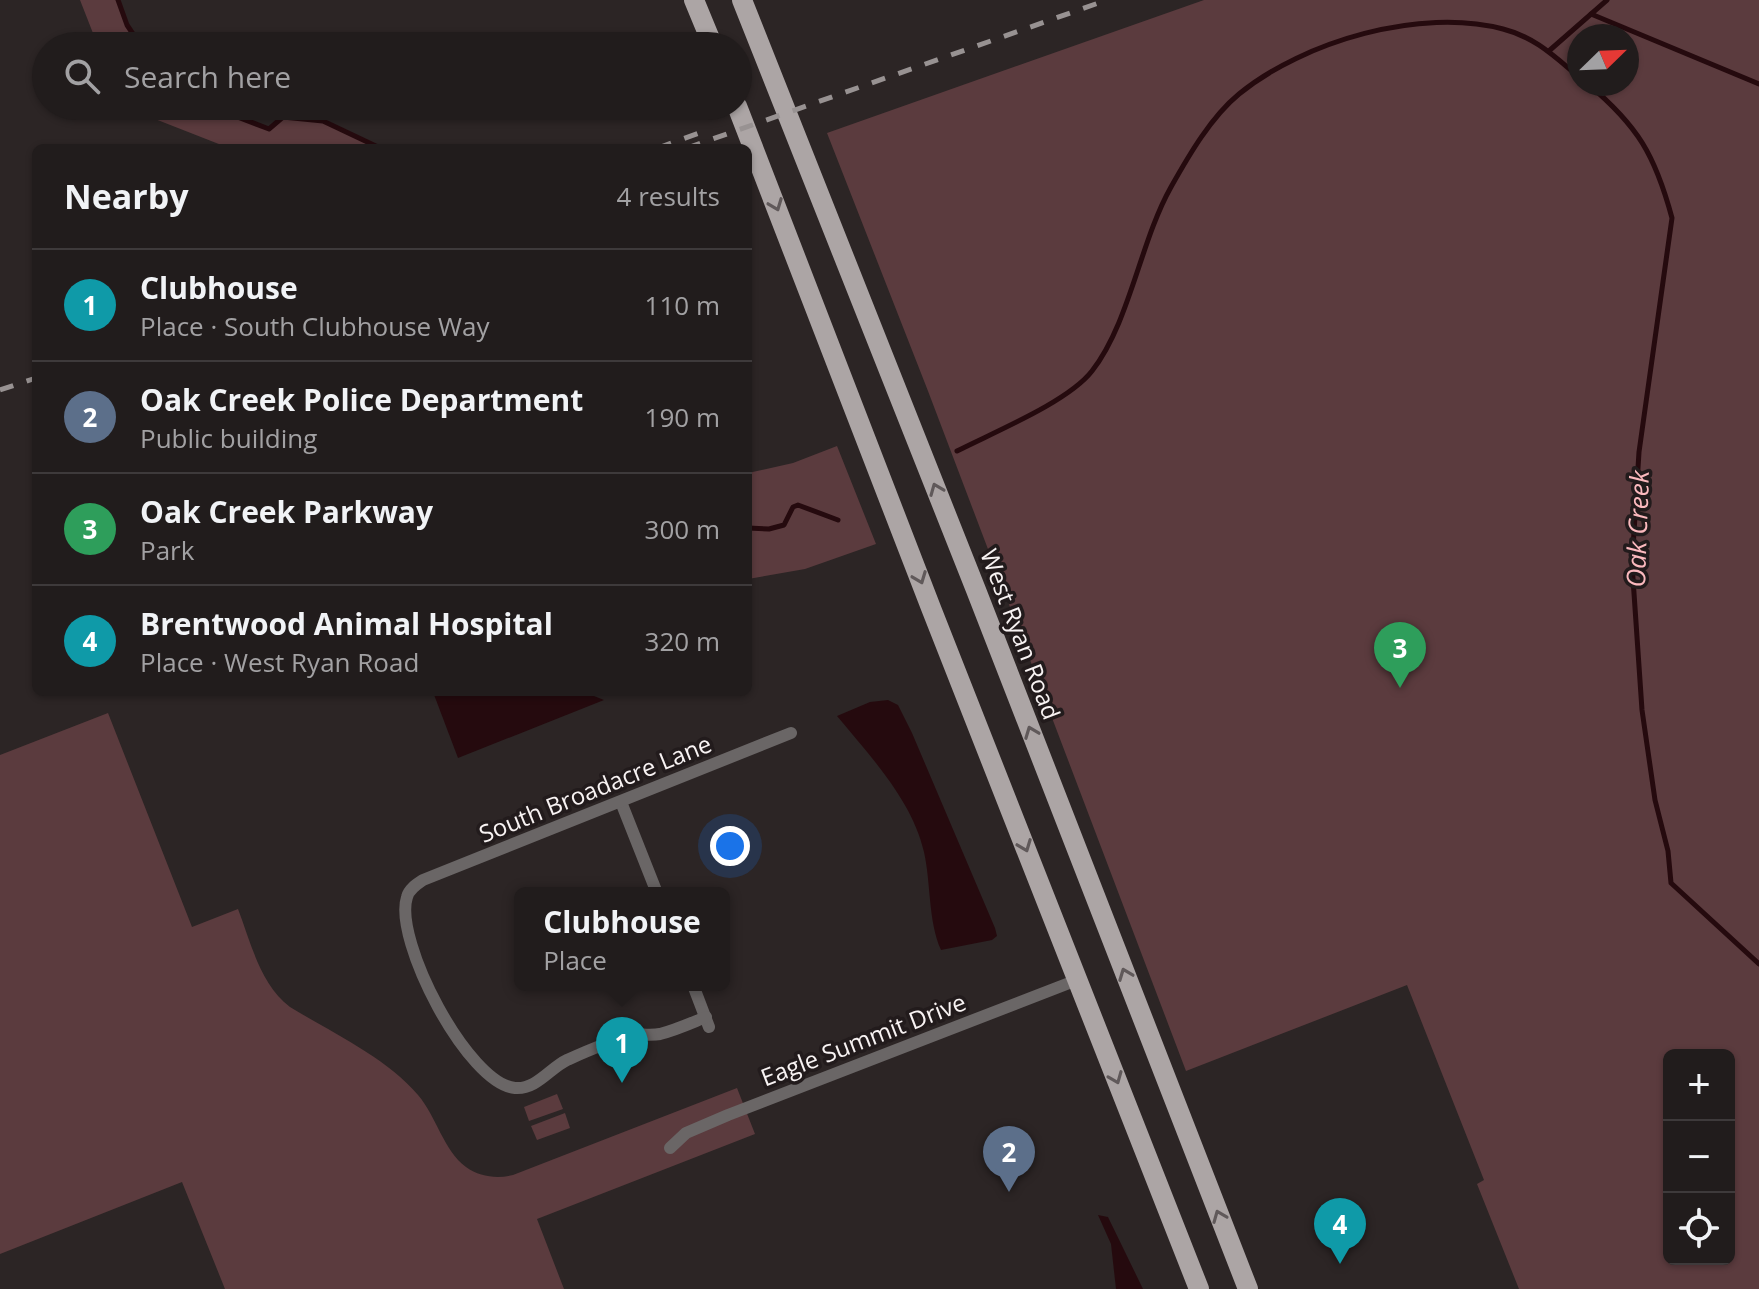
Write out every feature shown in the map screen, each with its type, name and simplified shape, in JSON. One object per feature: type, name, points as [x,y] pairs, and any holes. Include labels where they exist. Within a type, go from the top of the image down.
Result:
[{"type":"main road","points":[[694,0],[707,32]]},
{"type":"main road","name":"West Ryan Road","points":[[742,0],[971,575],[1248,1289]]},
{"type":"main road","points":[[742,120],[752,144]]},
{"type":"main road","points":[[752,145],[1199,1289]]},
{"type":"street","name":"South Broadacre Lane","points":[[695,991],[708,1022],[659,1035],[632,1035],[554,1067],[525,1088],[507,1087],[490,1076],[456,1036],[434,1001],[418,964],[406,912],[407,897],[415,885],[450,869],[791,733]]},
{"type":"street","points":[[621,802],[655,887]]},
{"type":"street","name":"Eagle Summit Drive","points":[[670,1148],[686,1133],[728,1115],[1077,980]]},
{"type":"shaded area","points":[[80,0],[118,0],[132,32],[93,32]]},
{"type":"shaded area","points":[[1204,0],[1759,0],[1759,1289],[1519,1289],[1477,1184],[1484,1180],[1407,985],[1186,1071],[827,133]]},
{"type":"shaded area","points":[[158,120],[247,120],[269,128],[279,120],[323,121],[372,144],[219,144]]},
{"type":"shaded area","points":[[837,446],[876,544],[805,569],[752,578],[752,472],[793,463]]},
{"type":"shaded area","points":[[435,696],[594,696],[604,700],[458,758]]},
{"type":"shaded area","points":[[888,700],[898,705],[912,733],[995,928],[997,936],[992,940],[941,950],[934,927],[924,852],[910,814],[876,763],[837,716],[870,702]]},
{"type":"shaded area","points":[[108,713],[192,927],[238,909],[264,975],[280,998],[391,1069],[418,1095],[452,1152],[466,1167],[489,1176],[513,1175],[737,1088],[755,1134],[537,1219],[564,1289],[225,1289],[182,1182],[0,1254],[0,755]]},
{"type":"shaded area","points":[[557,1094],[563,1109],[529,1121],[524,1107]]},
{"type":"shaded area","points":[[565,1113],[570,1128],[537,1140],[531,1126]]},
{"type":"shaded area","points":[[1098,1215],[1108,1217],[1143,1289],[1116,1289],[1111,1244]]},
{"type":"waterway","name":"Oak Creek","points":[[118,0],[132,32]]},
{"type":"waterway","points":[[1550,50],[1607,0]]},
{"type":"waterway","points":[[1591,14],[1759,84]]},
{"type":"waterway","name":"Oak Creek","points":[[957,451],[1048,405],[1081,383],[1092,371],[1116,329],[1160,209],[1185,162],[1229,103],[1266,75],[1329,44],[1365,33],[1436,22],[1471,23],[1503,29],[1544,48],[1567,67]]},
{"type":"waterway","name":"Oak Creek","points":[[1602,96],[1642,143],[1659,176],[1672,218],[1639,452],[1632,564],[1642,710],[1655,800],[1668,851],[1671,883],[1759,964]]},
{"type":"waterway","name":"Oak Creek","points":[[246,120],[269,129],[280,120]]},
{"type":"waterway","name":"Oak Creek","points":[[313,120],[323,121],[372,144]]},
{"type":"waterway","name":"Oak Creek","points":[[752,528],[769,529],[784,525],[793,507],[798,505],[838,520]]},
{"type":"railway","points":[[698,144],[1107,0]]},
{"type":"railway","points":[[669,144],[699,133]]},
{"type":"railway","points":[[0,390],[32,379]]},
{"type":"place","name":"Oak Creek Parkway","points":[[1400,688]]},
{"type":"place","name":"Clubhouse","points":[[622,1083]]},
{"type":"place","name":"Oak Creek Police Department","points":[[1009,1192]]},
{"type":"place","name":"Brentwood Animal Hospital","points":[[1340,1264]]}]
